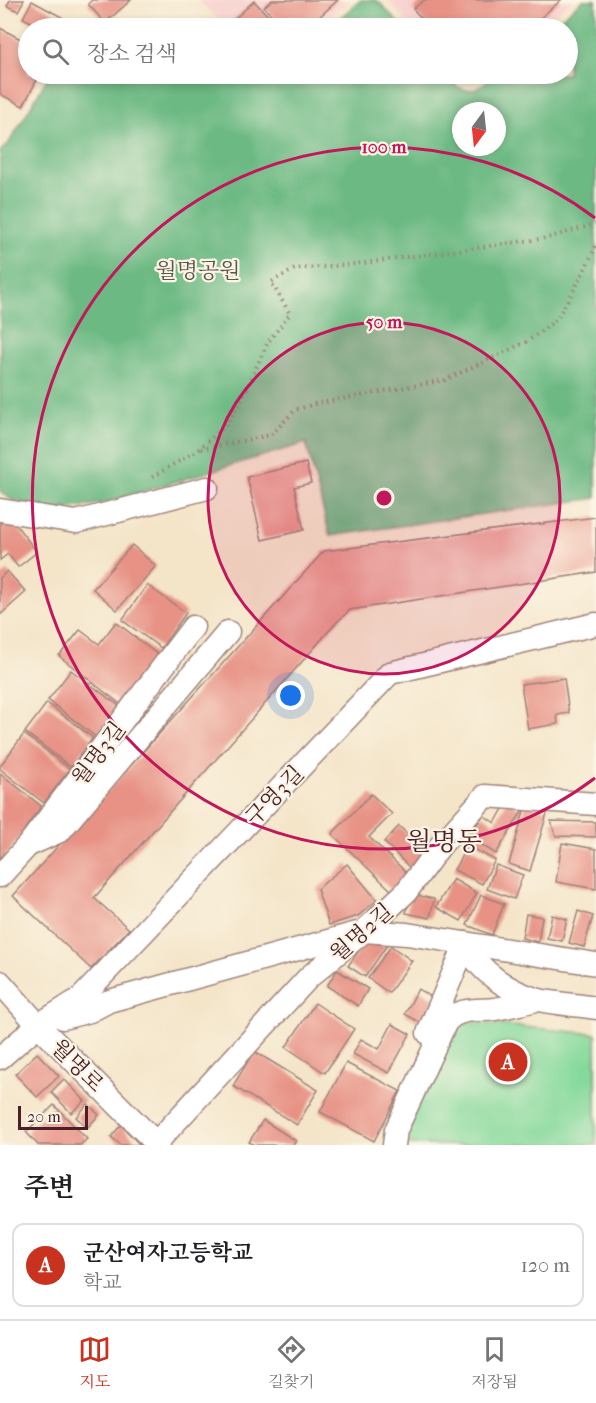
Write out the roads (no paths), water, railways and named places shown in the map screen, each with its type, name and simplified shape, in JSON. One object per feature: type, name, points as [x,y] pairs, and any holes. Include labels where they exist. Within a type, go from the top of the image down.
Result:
[{"type":"street","points":[[0,510],[76,522],[207,488]]},
{"type":"street","name":"구영3길","points":[[0,1058],[38,1025],[81,998],[390,673],[596,624]]},
{"type":"street","name":"월명3길","points":[[0,876],[29,844],[193,627]]},
{"type":"street","points":[[29,844],[60,831],[228,632]]},
{"type":"street","name":"월명2길","points":[[157,1144],[309,977],[406,892],[440,846],[485,796],[596,804]]},
{"type":"street","points":[[38,1025],[90,1011],[109,1000],[364,931],[407,934],[596,964]]},
{"type":"street","points":[[466,943],[475,961],[500,982],[538,1000],[596,1008]]},
{"type":"street","points":[[379,1145],[466,943]]},
{"type":"street","name":"월명로","points":[[0,982],[38,1025],[157,1144]]},
{"type":"street","points":[[394,1145],[396,1130],[450,1017],[466,1011],[497,1009],[538,1000]]},
{"type":"place","name":"군산여자고등학교","points":[[508,1062]]},
{"type":"district","name":"월명동","points":[[444,841]]},
{"type":"park label","name":"월명공원","points":[[198,270]]}]
